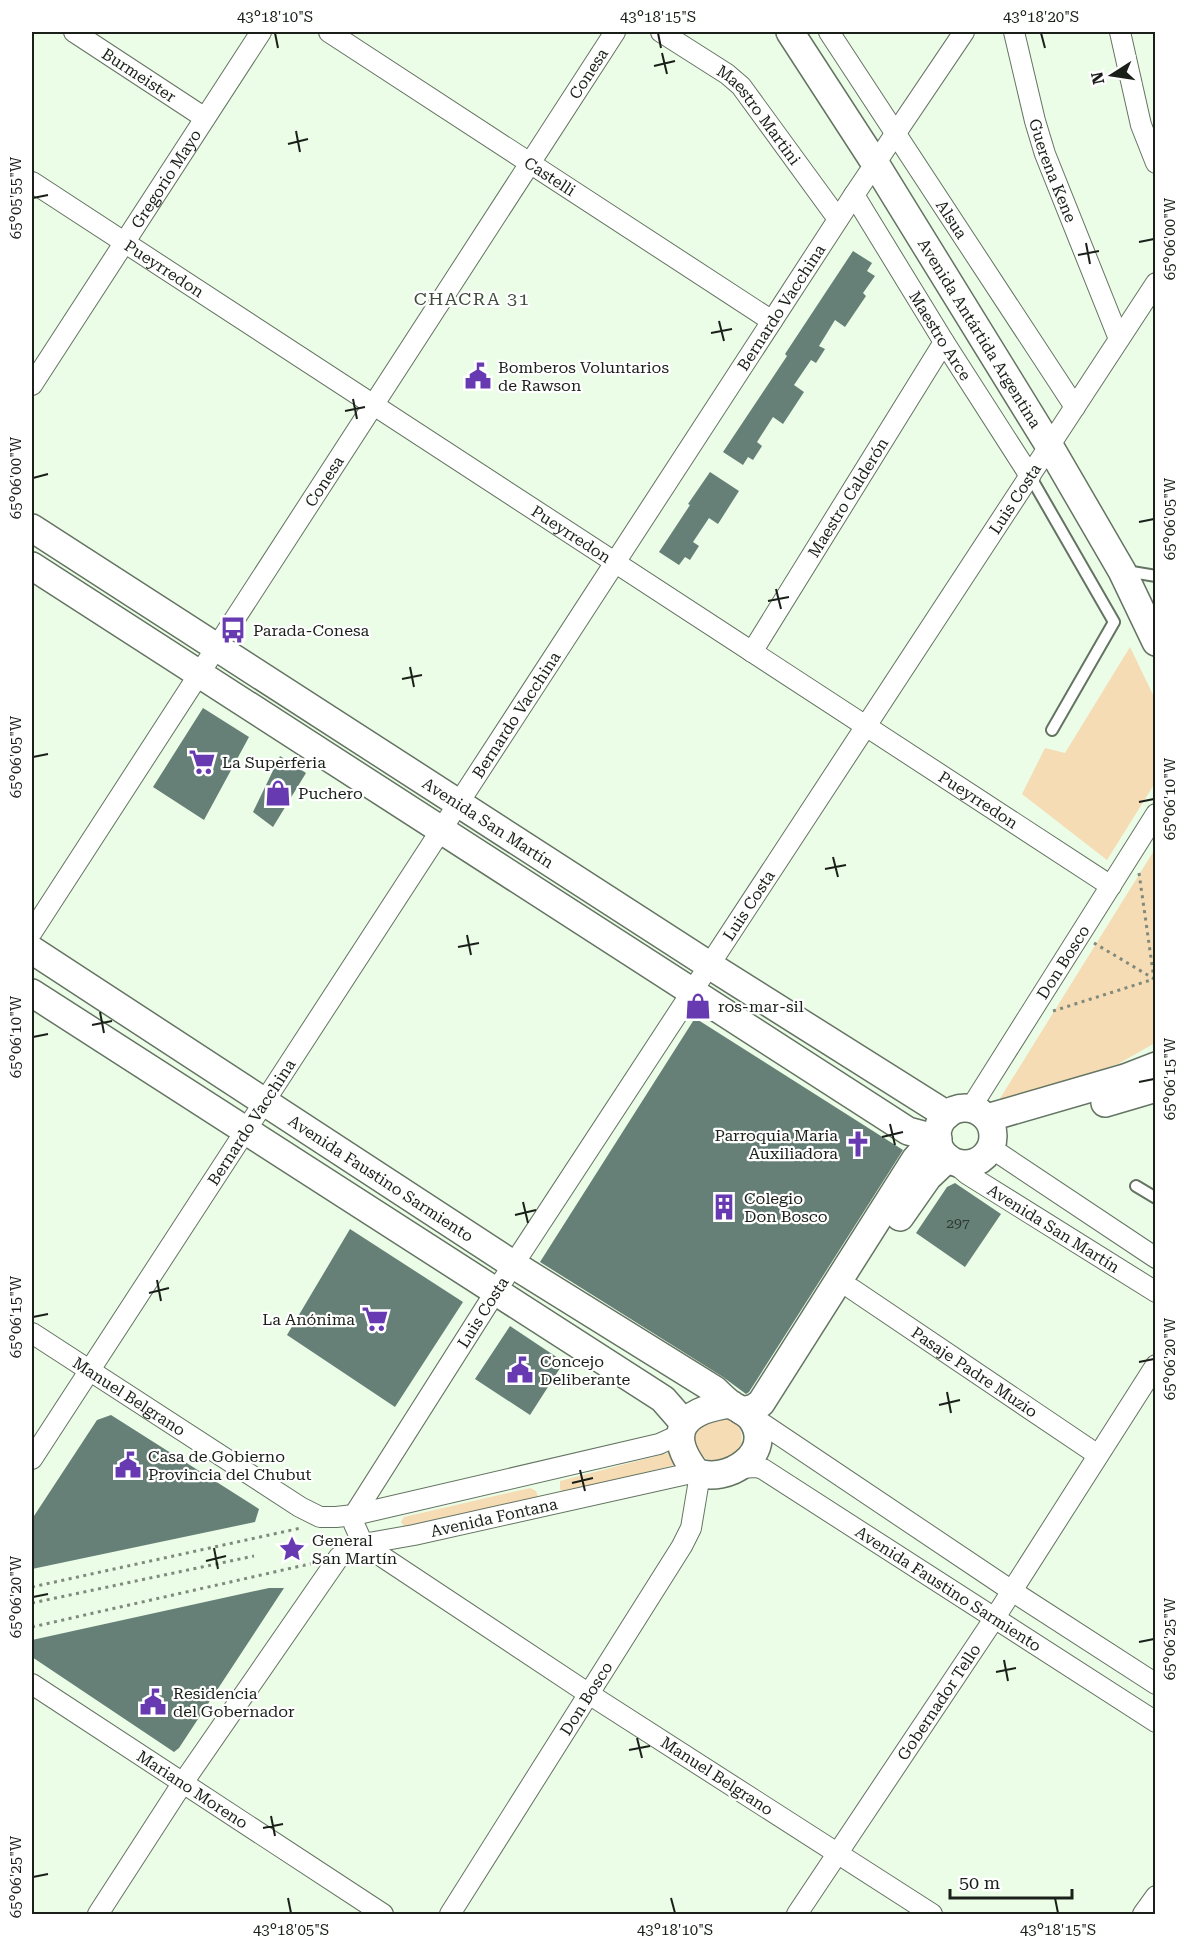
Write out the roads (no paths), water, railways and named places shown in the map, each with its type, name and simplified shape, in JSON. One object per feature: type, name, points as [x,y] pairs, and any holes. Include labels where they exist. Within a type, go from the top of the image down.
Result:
[{"type":"main road","name":"Avenida Antártida Argentina","points":[[790,32],[875,163],[1050,447],[1122,571],[1155,642]]},
{"type":"main road","name":"Avenida San Martín","points":[[32,528],[709,965],[963,1137]]},
{"type":"main road","name":"Avenida San Martín","points":[[32,566],[908,1131],[963,1137]]},
{"type":"main road","name":"Avenida Faustino Sarmiento","points":[[32,950],[514,1265],[715,1390],[749,1418]]},
{"type":"main road","name":"Avenida Faustino Sarmiento","points":[[32,993],[663,1399],[682,1428],[684,1454],[698,1473],[720,1473],[740,1468]]},
{"type":"main road","points":[[963,1137],[1155,1066]]},
{"type":"main road","points":[[963,1137],[1049,1119],[1155,1088]]},
{"type":"main road","name":"Don Bosco","points":[[749,1418],[774,1410],[928,1177],[963,1137]]},
{"type":"main road","name":"Don Bosco","points":[[749,1418],[915,1160],[922,1152],[963,1137]]},
{"type":"main road","points":[[682,1428],[701,1410],[749,1418],[757,1445],[753,1456],[740,1468]]},
{"type":"street","name":"Burmeister","points":[[74,32],[205,118]]},
{"type":"street","name":"Gregorio Mayo","points":[[32,385],[261,32]]},
{"type":"street","name":"Castelli","points":[[329,32],[772,321]]},
{"type":"street","name":"Conesa","points":[[32,932],[615,32]]},
{"type":"street","name":"Maestro Martini","points":[[661,32],[727,74],[741,86],[838,219]]},
{"type":"street","name":"Alsua","points":[[829,32],[1075,407]]},
{"type":"street","name":"Bernardo Vacchina","points":[[32,1460],[838,219],[964,32]]},
{"type":"street","name":"Guerena Kene","points":[[1014,32],[1035,120],[1046,154],[1119,339]]},
{"type":"street","points":[[1120,32],[1141,125],[1155,163]]},
{"type":"street","name":"Pueyrredon","points":[[32,182],[1111,886]]},
{"type":"street","name":"Maestro Arce","points":[[854,195],[1030,476]]},
{"type":"street","name":"Luis Costa","points":[[358,1530],[496,1291],[1050,447],[1155,283]]},
{"type":"street","name":"Maestro Calderón","points":[[752,651],[944,342]]},
{"type":"street","name":"Don Bosco","points":[[963,1137],[1024,1020],[1155,814]]},
{"type":"street","name":"Avenida San Martín","points":[[963,1137],[1155,1258]]},
{"type":"street","name":"Avenida San Martín","points":[[963,1137],[967,1174],[1155,1292]]},
{"type":"street","name":"Pasaje Padre Muzio","points":[[852,1289],[1098,1455]]},
{"type":"street","name":"Manuel Belgrano","points":[[32,1333],[300,1507],[321,1517],[336,1518],[358,1530],[589,1694],[932,1914]]},
{"type":"street","name":"Gobernador Tello","points":[[797,1914],[1012,1591],[1155,1365]]},
{"type":"street","name":"Avenida Faustino Sarmiento","points":[[749,1418],[1155,1684]]},
{"type":"street","name":"Avenida Fontana","points":[[358,1530],[659,1444],[682,1428]]},
{"type":"street","name":"Avenida Faustino Sarmiento","points":[[740,1468],[756,1467],[763,1470],[1155,1722]]},
{"type":"street","name":"Don Bosco","points":[[450,1914],[682,1546],[691,1528],[698,1473]]},
{"type":"street","name":"Avenida Fontana","points":[[358,1530],[414,1534],[698,1473]]},
{"type":"street","points":[[98,1914],[182,1784],[339,1557],[347,1551],[358,1530]]},
{"type":"street","name":"Mariano Moreno","points":[[32,1684],[384,1914]]},
{"type":"street","points":[[1143,1914],[1155,1896]]},
{"type":"lane","points":[[1030,476],[1114,622],[1052,730]]},
{"type":"lane","points":[[1122,571],[1155,576]]},
{"type":"lane","points":[[1136,1186],[1155,1198]]},
{"type":"place","name":"Bomberos Voluntarios de Rawson","points":[[478,376]]},
{"type":"place","name":"Parada-Conesa","points":[[233,630]]},
{"type":"place","name":"La Superferia","points":[[202,762]]},
{"type":"place","name":"Puchero","points":[[278,793]]},
{"type":"place","name":"ros-mar-sil","points":[[698,1006]]},
{"type":"place","name":"Parroquia Maria Auxiliadora","points":[[858,1144]]},
{"type":"place","name":"Colegio Don Bosco","points":[[724,1207]]},
{"type":"place","name":"La Anónima","points":[[375,1319]]},
{"type":"place","name":"Concejo Deliberante","points":[[520,1370]]},
{"type":"place","name":"Casa de Gobierno Provincia del Chubut","points":[[128,1465]]},
{"type":"place","name":"General San Martín","points":[[292,1549]]},
{"type":"place","name":"Residencia del Gobernador","points":[[153,1702]]},
{"type":"district","name":"CHACRA 31","points":[[472,298]]}]
